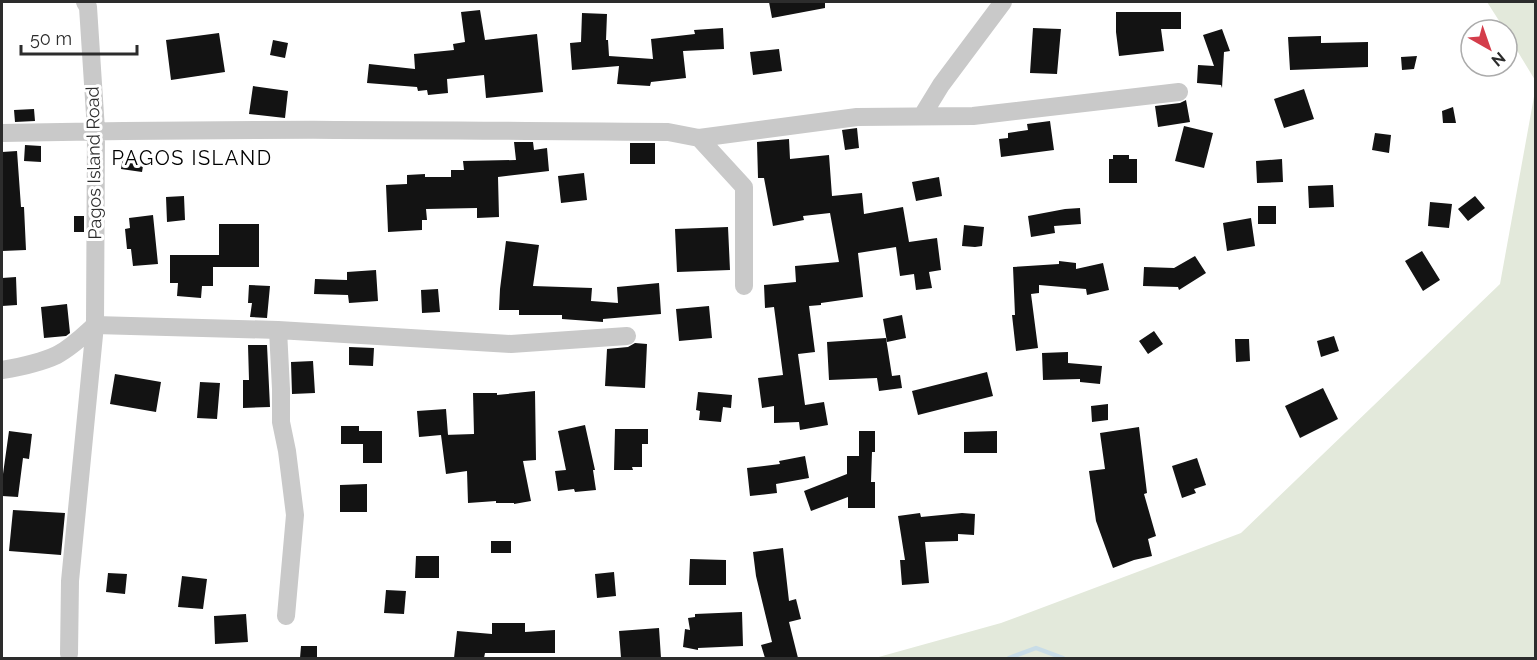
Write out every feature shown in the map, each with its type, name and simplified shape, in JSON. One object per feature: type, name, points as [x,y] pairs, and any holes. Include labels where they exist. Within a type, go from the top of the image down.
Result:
[{"type":"street","name":"Pagos Island Road","points":[[69,654],[70,581],[95,325],[96,130],[88,7],[85,2]]},
{"type":"street","points":[[922,116],[941,85],[1003,2]]},
{"type":"street","points":[[2,132],[465,130],[668,132],[699,138],[857,117],[973,116],[1179,92]]},
{"type":"street","points":[[699,138],[744,187],[744,286]]},
{"type":"street","points":[[2,370],[57,354],[76,342],[95,325],[278,330],[511,344],[627,336]]},
{"type":"street","points":[[278,330],[281,422],[295,515],[286,616]]},
{"type":"shaded area","points":[[1487,2],[1535,2],[1535,80],[1519,54],[1519,18],[1497,18]]},
{"type":"shaded area","points":[[1535,91],[1535,658],[875,658],[1001,623],[1241,533],[1500,284]]},
{"type":"building","points":[[769,2],[825,2],[825,8],[772,18]]},
{"type":"building","points":[[480,10],[485,40],[537,34],[543,92],[486,98],[484,75],[447,79],[448,93],[428,95],[427,90],[418,91],[417,87],[367,83],[369,64],[415,69],[414,54],[454,50],[453,44],[465,42],[461,12]]},
{"type":"building","points":[[1116,12],[1181,12],[1181,29],[1161,29],[1164,51],[1119,56]]},
{"type":"building","points":[[582,13],[607,14],[606,40],[608,40],[609,56],[653,59],[651,39],[695,34],[694,30],[723,28],[724,49],[683,51],[686,78],[651,82],[650,86],[617,84],[619,66],[572,70],[570,43],[581,42]]},
{"type":"building","points":[[1033,28],[1061,29],[1057,74],[1030,73]]},
{"type":"building","points":[[1222,29],[1230,51],[1224,52],[1222,88],[1221,85],[1197,83],[1198,65],[1214,66],[1203,35]]},
{"type":"building","points":[[219,33],[225,72],[171,80],[166,40]]},
{"type":"building","points":[[1321,36],[1321,43],[1368,42],[1368,67],[1290,70],[1288,37]]},
{"type":"building","points":[[273,40],[288,43],[285,58],[270,55]]},
{"type":"building","points":[[779,49],[782,71],[753,75],[750,52]]},
{"type":"building","points":[[1417,56],[1414,69],[1402,70],[1401,57]]},
{"type":"building","points":[[253,86],[288,91],[285,118],[249,114]]},
{"type":"building","points":[[1304,89],[1314,119],[1284,128],[1274,99]]},
{"type":"building","points":[[1186,100],[1190,122],[1158,127],[1155,106],[1180,103]]},
{"type":"building","points":[[1453,107],[1456,123],[1443,123],[1442,111]]},
{"type":"building","points":[[34,109],[35,121],[15,122],[14,110]]},
{"type":"building","points":[[1050,121],[1054,150],[1001,157],[999,139],[1008,138],[1008,133],[1028,130],[1027,124]]},
{"type":"building","points":[[1184,126],[1213,133],[1204,168],[1175,161]]},
{"type":"building","points":[[857,128],[859,148],[845,150],[842,130]]},
{"type":"building","points":[[1375,133],[1391,135],[1389,153],[1372,150]]},
{"type":"building","points":[[789,139],[790,159],[829,155],[832,196],[862,193],[864,214],[903,207],[909,242],[937,238],[941,270],[929,272],[932,288],[916,290],[914,274],[900,276],[896,247],[858,253],[863,297],[809,306],[815,352],[798,354],[805,405],[824,402],[828,425],[800,430],[799,422],[774,423],[774,406],[762,408],[758,378],[783,375],[774,307],[765,308],[764,285],[796,282],[795,266],[839,262],[830,213],[803,216],[804,220],[773,226],[764,178],[758,178],[757,142]]},
{"type":"building","points":[[514,142],[533,142],[534,150],[547,148],[549,171],[498,177],[499,217],[477,218],[477,208],[426,209],[427,220],[422,220],[422,230],[388,232],[386,185],[407,184],[407,175],[425,174],[425,177],[451,177],[451,170],[464,170],[463,161],[516,160]]},
{"type":"building","points":[[630,143],[655,143],[655,164],[630,164]]},
{"type":"building","points":[[25,145],[41,146],[41,162],[24,161]]},
{"type":"building","points":[[17,151],[21,207],[24,207],[26,250],[2,251],[2,152]]},
{"type":"building","points":[[1113,155],[1129,155],[1129,159],[1137,159],[1137,183],[1109,183],[1109,159],[1113,159]]},
{"type":"building","points":[[123,157],[144,160],[142,172],[121,169]]},
{"type":"building","points":[[1282,159],[1283,182],[1257,183],[1256,161]]},
{"type":"building","points":[[584,173],[587,200],[561,203],[558,176]]},
{"type":"building","points":[[939,177],[942,196],[916,201],[912,182]]},
{"type":"building","points":[[1333,185],[1334,207],[1309,208],[1308,186]]},
{"type":"building","points":[[184,196],[185,220],[167,222],[166,197]]},
{"type":"building","points":[[1475,196],[1485,208],[1468,221],[1458,209]]},
{"type":"building","points":[[1430,202],[1452,204],[1449,228],[1428,226]]},
{"type":"building","points":[[1258,206],[1276,206],[1276,224],[1258,224]]},
{"type":"building","points":[[1080,208],[1081,224],[1054,226],[1055,233],[1031,237],[1028,216]]},
{"type":"building","points":[[153,215],[158,264],[133,266],[131,249],[127,249],[125,229],[130,228],[129,218]]},
{"type":"building","points":[[74,216],[84,216],[84,232],[74,232]]},
{"type":"building","points":[[1251,218],[1255,246],[1227,251],[1223,223]]},
{"type":"building","points":[[219,224],[259,224],[259,267],[213,267],[213,286],[202,286],[201,298],[177,296],[178,283],[170,283],[170,255],[219,255]]},
{"type":"building","points":[[964,225],[984,227],[982,246],[962,246]]},
{"type":"building","points":[[728,227],[730,270],[677,272],[675,229]]},
{"type":"building","points":[[506,241],[539,245],[533,286],[592,288],[591,301],[618,303],[617,287],[659,283],[661,314],[603,319],[603,322],[562,319],[562,315],[519,315],[519,310],[499,310]]},
{"type":"building","points":[[1422,251],[1440,280],[1423,291],[1405,261]]},
{"type":"building","points":[[1195,256],[1206,273],[1179,290],[1178,287],[1143,286],[1144,267],[1174,268]]},
{"type":"building","points":[[1059,261],[1076,263],[1076,269],[1103,263],[1109,290],[1087,295],[1086,289],[1039,285],[1039,293],[1031,294],[1038,348],[1016,351],[1012,315],[1015,315],[1013,267],[1059,264]]},
{"type":"building","points":[[376,270],[378,301],[349,303],[348,295],[314,294],[315,279],[347,280],[347,272]]},
{"type":"building","points":[[16,277],[17,305],[2,306],[2,278]]},
{"type":"building","points":[[249,285],[270,286],[267,318],[250,317],[252,303],[248,303]]},
{"type":"building","points":[[438,289],[440,312],[422,313],[421,290]]},
{"type":"building","points":[[67,304],[70,333],[66,336],[44,338],[41,307]]},
{"type":"building","points":[[709,306],[712,338],[679,341],[676,309]]},
{"type":"building","points":[[902,315],[906,338],[887,342],[883,319]]},
{"type":"building","points":[[1154,331],[1163,344],[1148,354],[1139,341]]},
{"type":"building","points":[[1334,336],[1339,351],[1321,357],[1317,341]]},
{"type":"building","points":[[886,338],[892,376],[900,375],[902,388],[879,391],[877,378],[829,380],[827,342]]},
{"type":"building","points":[[1235,339],[1249,339],[1250,361],[1236,362]]},
{"type":"building","points":[[635,343],[647,344],[645,388],[605,386],[607,349],[628,347]]},
{"type":"building","points":[[248,345],[267,345],[270,407],[243,408],[243,380],[249,380]]},
{"type":"building","points":[[349,347],[374,348],[373,366],[349,365]]},
{"type":"building","points":[[1068,352],[1068,363],[1102,366],[1100,384],[1080,382],[1080,379],[1043,380],[1042,353]]},
{"type":"building","points":[[313,361],[315,393],[292,394],[291,362]]},
{"type":"building","points":[[987,372],[993,396],[918,415],[912,391]]},
{"type":"building","points":[[115,374],[161,382],[156,412],[110,404]]},
{"type":"building","points":[[200,382],[220,383],[217,419],[197,418]]},
{"type":"building","points":[[1323,388],[1338,419],[1300,438],[1285,406]]},
{"type":"building","points":[[535,391],[536,460],[523,461],[531,501],[514,504],[496,503],[496,501],[468,503],[467,471],[446,474],[441,435],[419,437],[417,411],[446,409],[448,435],[474,434],[473,393],[497,393],[497,395]]},
{"type":"building","points":[[698,392],[732,395],[731,408],[723,407],[721,422],[699,420],[700,411],[696,410]]},
{"type":"building","points":[[1108,404],[1108,420],[1092,422],[1091,406]]},
{"type":"building","points":[[585,425],[595,470],[593,470],[596,490],[558,491],[555,471],[566,470],[558,431]]},
{"type":"building","points":[[341,426],[359,426],[359,431],[382,431],[382,463],[363,463],[363,444],[341,444]]},
{"type":"building","points":[[1139,427],[1147,493],[1144,494],[1156,536],[1148,539],[1152,556],[1113,568],[1096,521],[1089,471],[1105,469],[1100,433]]},
{"type":"building","points":[[615,429],[648,429],[648,444],[642,444],[642,467],[632,467],[633,470],[614,470]]},
{"type":"building","points":[[9,431],[32,434],[29,459],[23,458],[18,497],[2,496],[2,474]]},
{"type":"building","points":[[859,431],[875,431],[871,482],[875,482],[875,508],[848,508],[848,497],[811,511],[804,491],[847,474],[847,456],[859,456]]},
{"type":"building","points":[[997,431],[997,453],[964,453],[964,432]]},
{"type":"building","points":[[805,456],[809,478],[776,484],[777,493],[750,496],[747,468],[780,464],[779,461]]},
{"type":"building","points":[[1197,458],[1206,485],[1194,489],[1196,493],[1182,498],[1172,466]]},
{"type":"building","points":[[367,484],[367,512],[340,512],[340,485]]},
{"type":"building","points":[[13,510],[65,513],[61,555],[9,551]]},
{"type":"building","points":[[920,513],[921,517],[975,514],[974,535],[958,534],[958,541],[925,542],[929,583],[902,585],[900,560],[905,560],[898,516]]},
{"type":"building","points":[[491,541],[511,541],[511,553],[491,553]]},
{"type":"building","points":[[783,548],[789,601],[796,599],[801,619],[789,622],[798,658],[765,658],[761,645],[772,642],[756,576],[753,552]]},
{"type":"building","points":[[416,556],[439,556],[439,578],[415,578]]},
{"type":"building","points":[[690,559],[726,560],[726,585],[689,585]]},
{"type":"building","points":[[614,572],[616,596],[597,598],[595,574]]},
{"type":"building","points":[[108,573],[127,574],[125,594],[106,592]]},
{"type":"building","points":[[182,576],[207,579],[203,609],[178,607]]},
{"type":"building","points":[[386,590],[406,591],[404,614],[384,613]]},
{"type":"building","points":[[742,612],[743,646],[698,648],[698,650],[683,647],[685,629],[690,630],[688,618],[695,617],[695,614]]},
{"type":"building","points":[[246,614],[248,642],[215,644],[214,616]]},
{"type":"building","points":[[492,623],[525,623],[525,632],[555,630],[555,653],[485,653],[484,658],[454,658],[457,631],[492,634]]},
{"type":"building","points":[[659,628],[661,658],[621,658],[619,631]]},
{"type":"building","points":[[301,646],[317,646],[317,658],[300,658]]},
{"type":"waterway","points":[[1009,658],[1036,648],[1063,658]]},
{"type":"district","name":"PAGOS ISLAND","points":[[192,158]]}]
